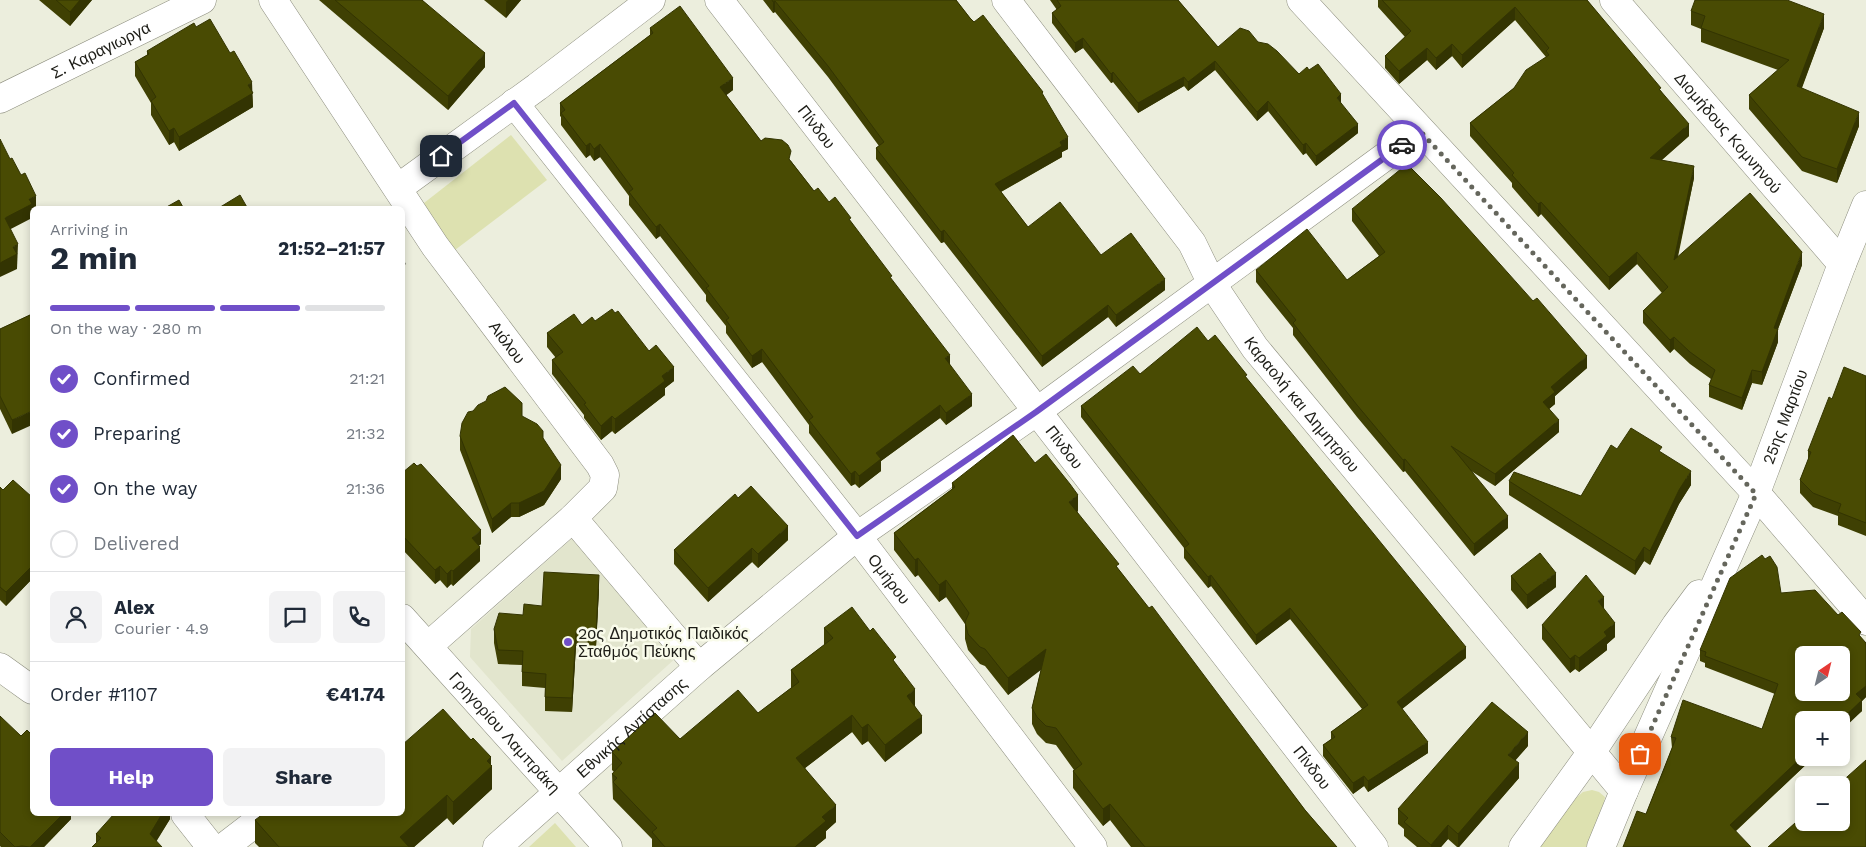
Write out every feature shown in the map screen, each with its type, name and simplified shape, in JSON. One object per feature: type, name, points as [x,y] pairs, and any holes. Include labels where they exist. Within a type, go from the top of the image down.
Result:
[{"type":"street","name":"Σ. Καραγιωργα","points":[[0,99],[202,0]]},
{"type":"street","name":"Αιόλου","points":[[273,0],[435,246],[600,465],[605,475],[603,488],[573,518],[428,646]]},
{"type":"street","points":[[398,188],[650,0]]},
{"type":"street","name":"Πίνδου","points":[[719,0],[1374,847]]},
{"type":"street","name":"Καραολή και Δημητρίου","points":[[1006,0],[1192,243],[1212,284],[1255,348],[1624,791]]},
{"type":"street","points":[[1301,0],[1756,494],[1866,621]]},
{"type":"street","name":"Διομήδους Κομνηνού","points":[[1614,0],[1842,264]]},
{"type":"street","name":"Ομήρου","points":[[514,103],[857,536],[1094,847]]},
{"type":"street","name":"Εθνικής Αντίστασης","points":[[497,847],[699,667],[857,536],[1036,412],[1420,131]]},
{"type":"street","name":"25ης Μαρτίου","points":[[1601,847],[1756,494],[1866,205]]},
{"type":"street","points":[[573,518],[699,667]]},
{"type":"street","points":[[1523,847],[1591,753],[1676,625],[1728,556]]},
{"type":"street","name":"Γρηγορίου Λαμπράκη","points":[[405,621],[608,847]]},
{"type":"street","points":[[0,667],[30,686]]},
{"type":"street","points":[[187,816],[211,847]]},
{"type":"street","points":[[224,847],[264,816]]},
{"type":"shaded area","name":"2ος Δημοτικός Παιδικός Σταθμός Πεύκης","points":[[577,534],[678,656],[562,761],[470,657],[471,629]]},
{"type":"green space","points":[[511,135],[547,180],[455,250],[432,220],[424,203]]},
{"type":"green space","points":[[1592,790],[1599,792],[1605,797],[1586,847],[1537,847],[1577,797],[1583,792]]},
{"type":"green space","points":[[555,823],[576,847],[529,847]]},
{"type":"building","points":[[56,0],[80,0],[70,12]]},
{"type":"building","points":[[335,0],[422,0],[485,53],[448,96]]},
{"type":"building","points":[[772,0],[956,0],[974,22],[983,15],[1043,92],[1068,137],[1060,142],[1062,146],[995,184],[1028,227],[1060,202],[1101,255],[1131,233],[1165,279],[1116,315],[1108,305],[1042,356],[944,230],[941,232],[876,148],[884,142],[828,66],[775,1],[773,2]]},
{"type":"building","points":[[1057,0],[1178,0],[1218,47],[1240,28],[1249,31],[1258,42],[1268,44],[1277,51],[1299,74],[1307,67],[1309,70],[1318,64],[1341,94],[1337,98],[1358,124],[1316,156],[1306,143],[1303,145],[1268,101],[1257,112],[1215,61],[1188,82],[1184,77],[1138,103],[1113,72],[1111,74],[1083,38],[1075,43],[1052,13],[1061,6]]},
{"type":"building","points":[[1382,0],[1587,0],[1689,124],[1650,158],[1694,166],[1674,260],[1750,193],[1802,252],[1774,328],[1778,329],[1762,372],[1752,370],[1742,398],[1709,385],[1715,370],[1690,352],[1674,337],[1670,340],[1643,311],[1668,287],[1637,252],[1609,277],[1541,202],[1538,204],[1512,175],[1514,173],[1470,123],[1514,88],[1526,70],[1549,55],[1546,51],[1549,48],[1515,7],[1462,55],[1452,44],[1436,58],[1427,48],[1399,71],[1385,56],[1411,31]]},
{"type":"building","points":[[1695,0],[1787,0],[1824,14],[1797,86],[1859,112],[1837,169],[1802,157],[1749,95],[1789,60],[1701,28],[1705,16],[1691,11]]},
{"type":"building","points":[[680,6],[733,78],[720,87],[761,141],[765,138],[782,140],[791,151],[789,159],[814,191],[818,188],[829,202],[835,197],[851,218],[849,219],[892,276],[890,277],[950,355],[945,358],[972,394],[946,413],[940,405],[876,453],[881,459],[859,476],[855,471],[851,474],[809,420],[813,417],[762,349],[752,356],[726,320],[729,318],[706,288],[709,286],[660,224],[656,227],[629,192],[633,189],[600,144],[594,149],[590,143],[586,146],[561,113],[565,110],[560,103],[653,33],[650,28]]},
{"type":"building","points":[[210,19],[230,53],[234,51],[252,82],[248,85],[253,93],[179,137],[174,128],[169,131],[151,101],[156,97],[135,62],[149,54],[147,51],[194,23],[196,27]]},
{"type":"building","points":[[0,139],[21,175],[25,173],[36,196],[29,199],[32,204],[5,218],[18,244],[13,247],[17,254],[0,263]]},
{"type":"building","points":[[1407,164],[1441,198],[1533,301],[1537,298],[1587,356],[1551,387],[1555,392],[1543,402],[1559,420],[1495,474],[1451,446],[1508,516],[1474,544],[1405,459],[1403,460],[1357,405],[1293,323],[1296,320],[1256,270],[1307,229],[1347,280],[1385,252],[1352,209]]},
{"type":"building","points":[[240,195],[246,206],[222,206]]},
{"type":"building","points":[[179,200],[182,206],[168,206]]},
{"type":"building","points":[[612,309],[615,313],[618,311],[649,351],[656,345],[674,367],[662,376],[665,381],[615,419],[612,416],[601,426],[584,404],[586,403],[552,360],[563,352],[547,333],[574,314],[582,325],[592,317],[595,321]]},
{"type":"building","points":[[30,315],[30,412],[12,420],[0,396],[0,329]]},
{"type":"building","points":[[1197,327],[1208,341],[1215,335],[1247,375],[1245,376],[1466,647],[1397,702],[1428,742],[1368,781],[1364,776],[1353,783],[1323,745],[1335,737],[1331,732],[1368,705],[1290,608],[1256,635],[1211,575],[1208,577],[1184,548],[1189,544],[1081,406],[1133,366],[1140,374]]},
{"type":"building","points":[[1844,367],[1866,376],[1866,523],[1838,512],[1841,504],[1813,493],[1800,480],[1811,452],[1808,451],[1829,397],[1832,399]]},
{"type":"building","points":[[505,387],[522,403],[522,416],[537,424],[543,431],[543,438],[561,465],[544,491],[519,503],[511,503],[492,519],[460,436],[462,423],[468,412],[473,411],[478,405],[486,401],[488,396]]},
{"type":"building","points":[[1631,428],[1662,447],[1659,451],[1691,471],[1679,490],[1650,551],[1644,547],[1635,561],[1509,481],[1514,472],[1581,496],[1611,445],[1617,449]]},
{"type":"building","points":[[1013,435],[1035,463],[1046,454],[1070,484],[1078,495],[1069,502],[1119,564],[1116,566],[1149,608],[1152,606],[1305,810],[1337,847],[1145,847],[1110,804],[1103,809],[1073,771],[1082,764],[1056,728],[1046,726],[1037,717],[1032,708],[1046,649],[1008,678],[985,649],[980,647],[968,634],[965,622],[969,613],[946,580],[939,585],[918,558],[915,560],[894,533],[955,487],[952,483]]},
{"type":"building","points":[[414,463],[417,466],[421,464],[481,530],[472,538],[480,547],[447,574],[440,566],[435,570],[405,538],[405,470]]},
{"type":"building","points":[[13,480],[30,495],[30,568],[6,592],[0,587],[0,487],[3,490]]},
{"type":"building","points":[[751,486],[788,526],[758,554],[752,548],[708,588],[674,550],[735,494],[738,498]]},
{"type":"building","points":[[1540,553],[1556,573],[1527,595],[1511,576]]},
{"type":"building","points":[[1762,555],[1765,559],[1770,556],[1777,567],[1781,593],[1815,590],[1838,615],[1842,612],[1861,632],[1859,635],[1866,643],[1866,686],[1856,694],[1862,700],[1850,711],[1795,711],[1795,764],[1730,825],[1751,847],[1623,847],[1637,811],[1646,814],[1676,738],[1671,737],[1683,700],[1762,729],[1778,684],[1705,656],[1706,652],[1700,650],[1730,578]]},
{"type":"building","points":[[544,572],[599,575],[596,633],[576,632],[572,698],[545,697],[546,674],[522,672],[523,651],[498,650],[494,629],[499,613],[523,615],[524,604],[542,606]]},
{"type":"building","points":[[1586,575],[1604,597],[1598,601],[1615,623],[1604,632],[1607,636],[1579,658],[1575,655],[1570,659],[1542,625]]},
{"type":"building","points":[[852,607],[870,631],[873,628],[896,657],[893,660],[915,689],[907,696],[922,716],[885,745],[868,724],[862,728],[852,715],[796,758],[836,805],[822,817],[826,821],[795,847],[665,847],[652,832],[657,828],[613,782],[617,778],[612,774],[622,763],[612,752],[655,713],[680,739],[738,690],[758,713],[799,682],[791,670],[833,638],[824,628]]},
{"type":"building","points":[[1492,702],[1528,732],[1508,755],[1519,763],[1458,834],[1448,825],[1431,845],[1404,822],[1408,818],[1398,809]]},
{"type":"building","points":[[443,709],[471,740],[473,738],[491,757],[487,761],[492,766],[453,802],[447,795],[400,837],[409,847],[279,847],[255,820],[260,816],[405,816],[405,742]]},
{"type":"building","points":[[0,716],[21,736],[27,730],[30,733],[30,816],[61,816],[30,847],[15,847],[0,832]]},
{"type":"building","points":[[1866,760],[1866,847],[1768,847],[1795,823],[1795,831],[1850,831],[1850,776],[1848,776]]},
{"type":"building","points":[[112,816],[161,816],[150,834],[162,847],[92,847],[101,838],[96,834]]},
{"type":"way so far","points":[[1402,145],[1420,131],[1756,494],[1640,754]]},
{"type":"place","name":"2ος Δημοτικός Παιδικός Σταθμός Πεύκης","points":[[568,642]]},
{"type":"route","points":[[441,156],[514,103],[857,536],[1036,412],[1402,145]]}]
